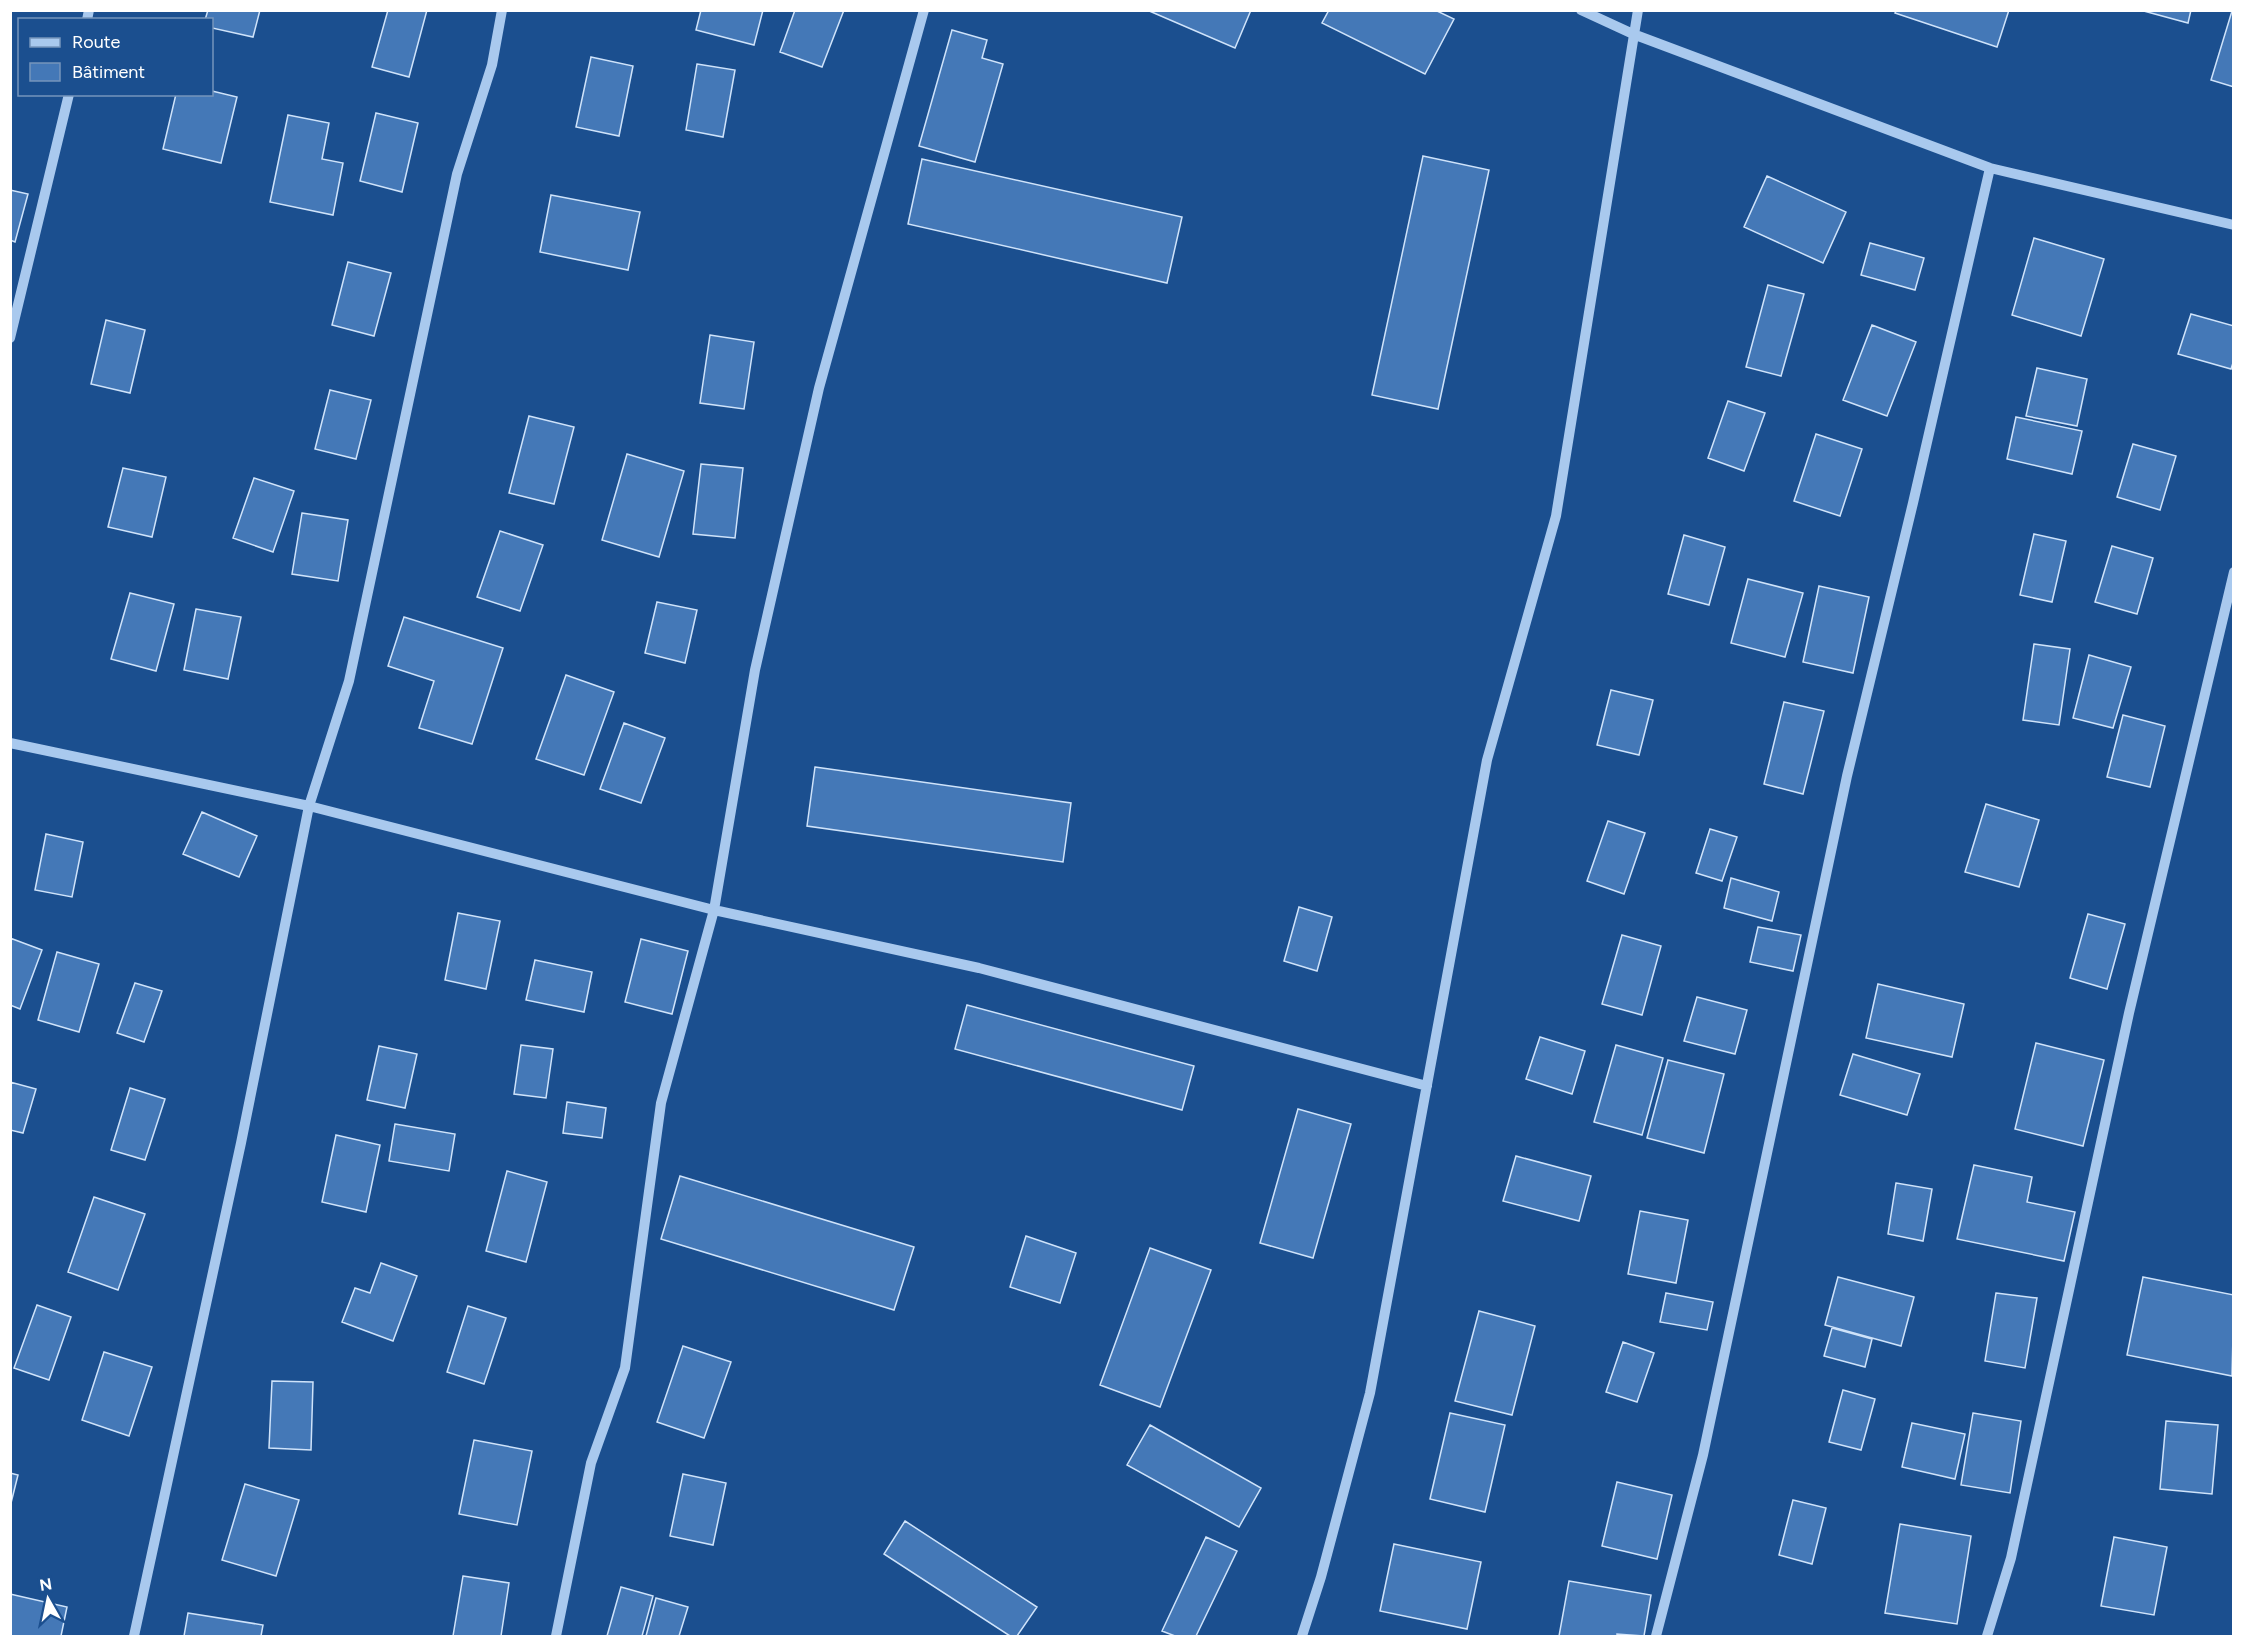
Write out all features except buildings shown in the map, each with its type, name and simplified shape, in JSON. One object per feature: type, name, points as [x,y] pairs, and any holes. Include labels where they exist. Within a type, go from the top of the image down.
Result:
[{"type":"street","points":[[134,1636],[241,1143],[309,806],[349,681],[457,174],[492,65],[502,10]]},
{"type":"street","points":[[556,1636],[591,1463],[625,1368],[661,1102],[714,910],[755,670],[819,388],[924,10]]},
{"type":"street","points":[[1581,10],[1634,34],[1990,168],[2234,225]]},
{"type":"street","points":[[1302,1636],[1321,1577],[1370,1393],[1487,760],[1556,516],[1638,10]]},
{"type":"street","points":[[10,338],[69,96]]},
{"type":"street","points":[[1656,1636],[1703,1455],[1847,776],[1990,168]]},
{"type":"street","points":[[1987,1636],[2011,1558],[2129,1013],[2234,572]]},
{"type":"street","points":[[10,743],[309,806],[714,910],[980,968],[1427,1086]]}]
